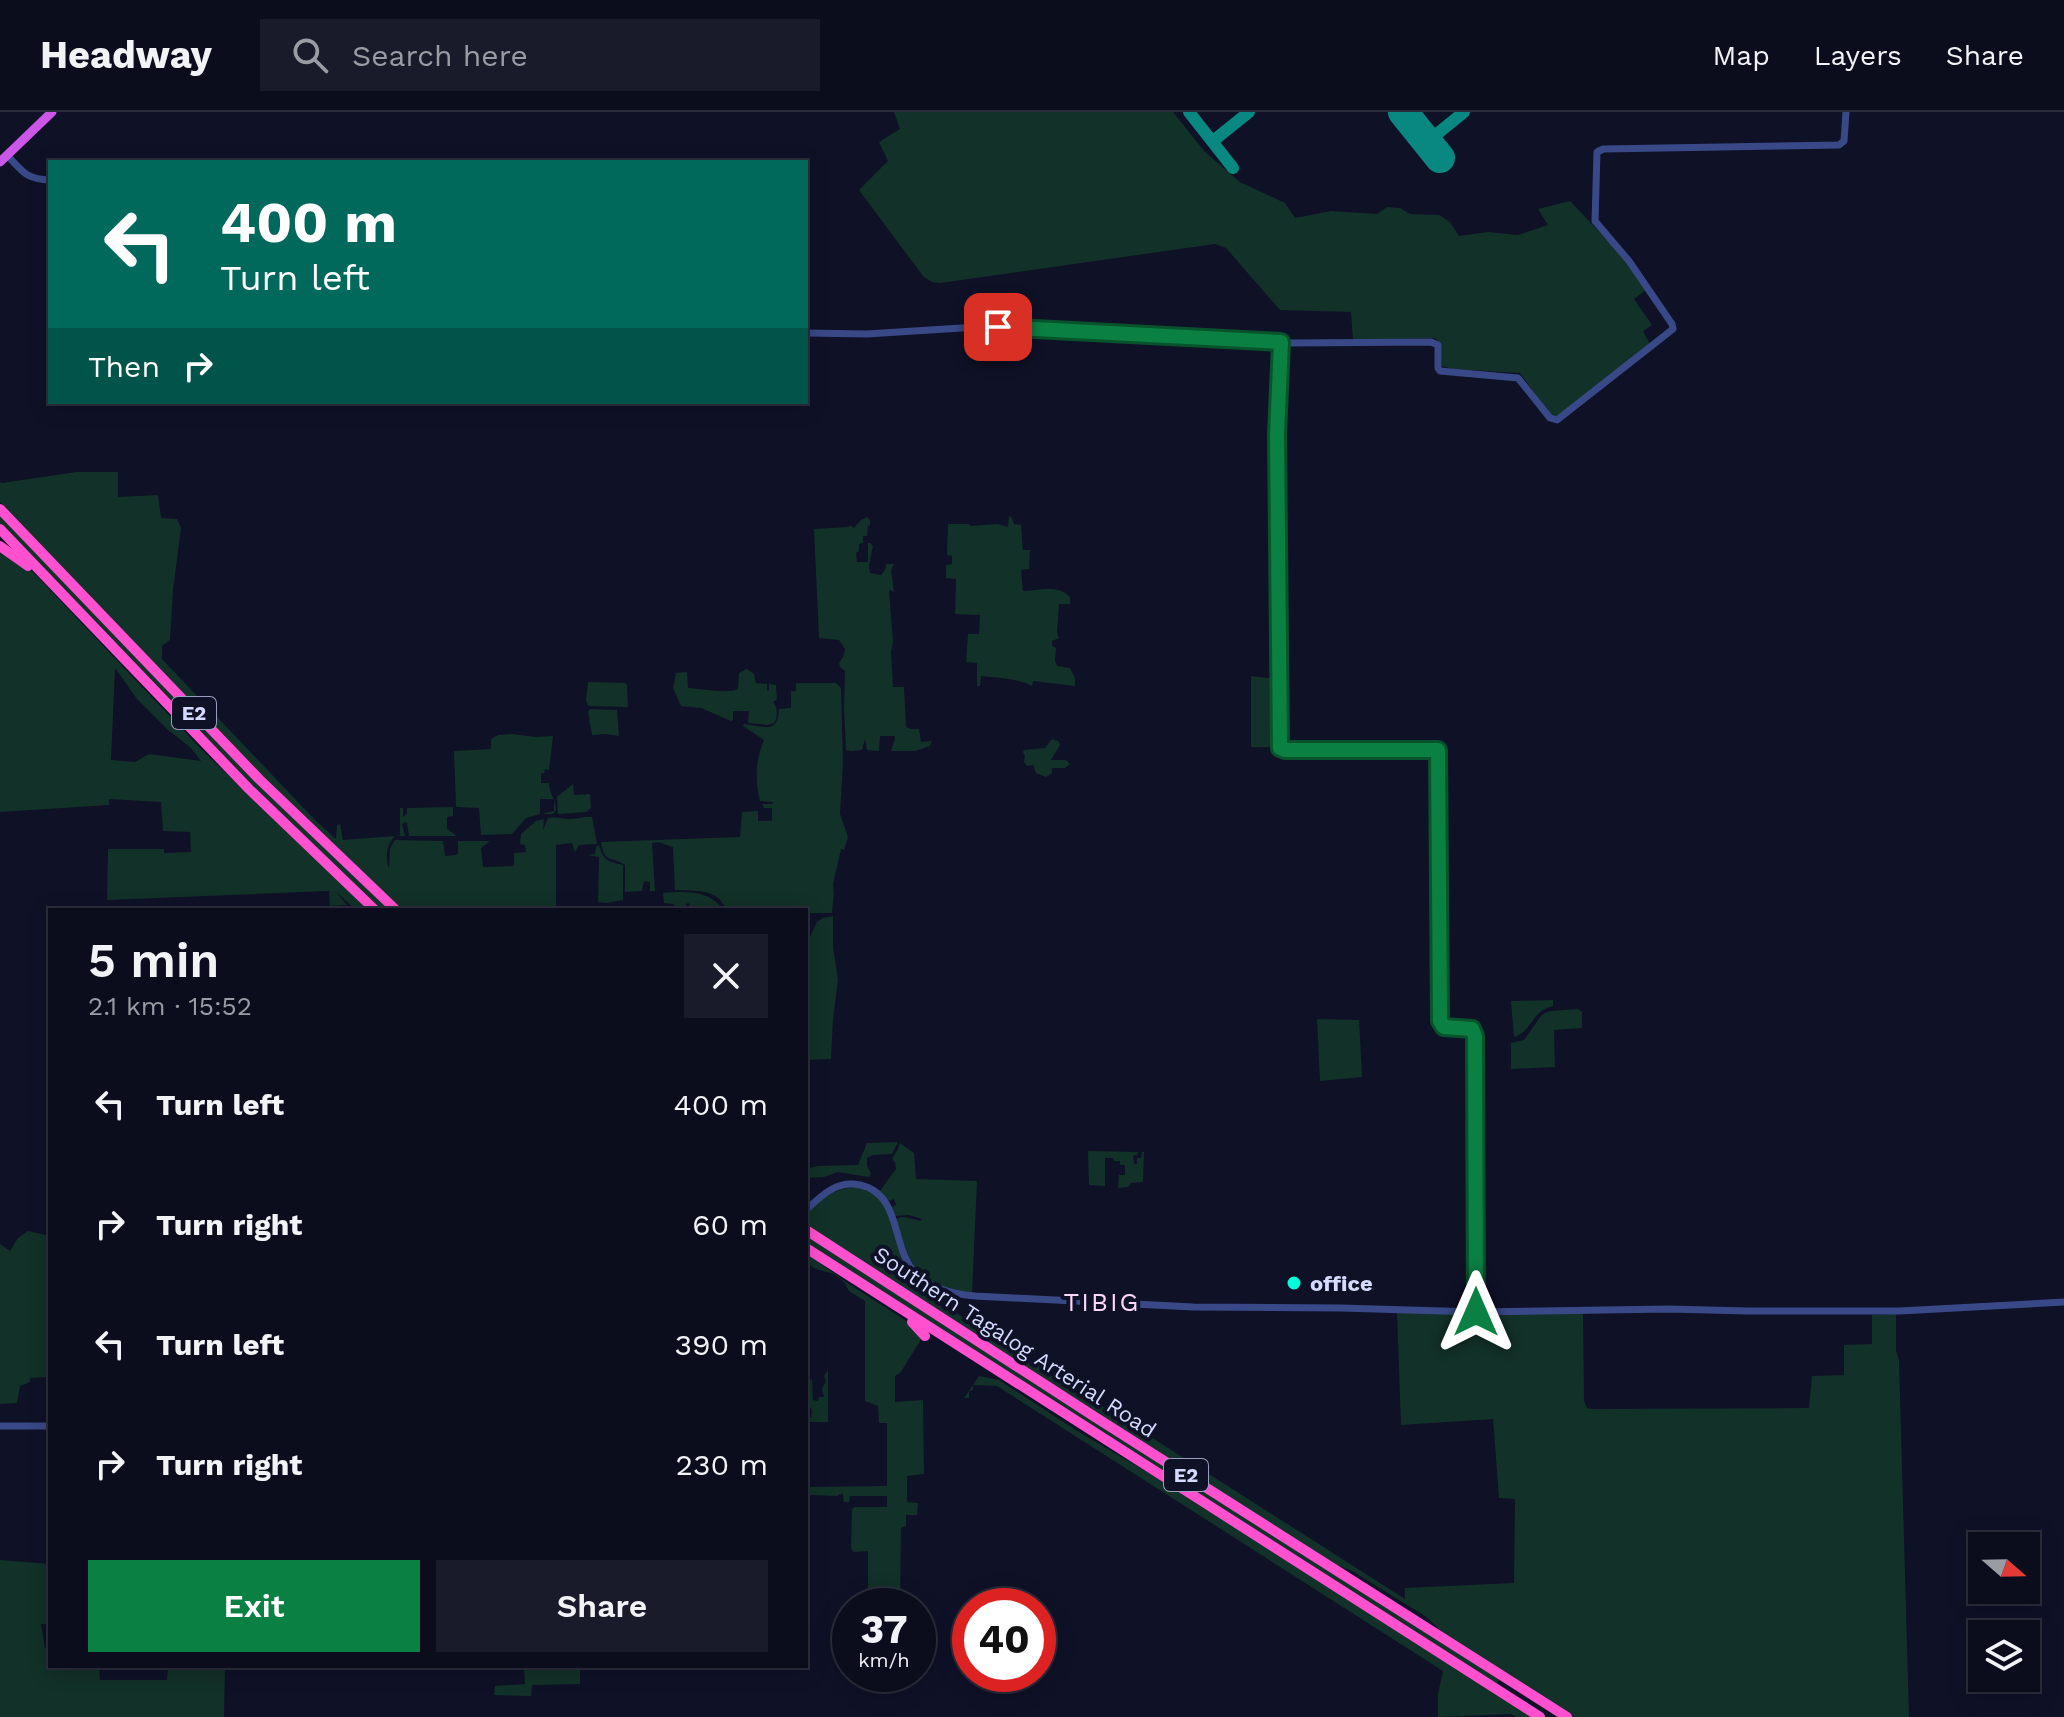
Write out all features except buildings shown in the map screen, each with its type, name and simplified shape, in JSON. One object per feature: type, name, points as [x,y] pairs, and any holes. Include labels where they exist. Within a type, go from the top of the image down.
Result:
[{"type":"highway","points":[[4,158],[52,112]]},
{"type":"highway","name":"E2","points":[[0,509],[303,823],[394,908]]},
{"type":"highway","name":"E2","points":[[0,529],[249,789],[373,908]]},
{"type":"highway","points":[[0,546],[33,570],[81,614]]},
{"type":"highway","name":"Southern Tagalog Arterial Road","points":[[808,1231],[1567,1717]]},
{"type":"highway","name":"Southern Tagalog Arterial Road","points":[[808,1249],[1540,1717]]},
{"type":"highway","points":[[819,1256],[844,1277],[912,1322],[925,1336]]},
{"type":"highway","points":[[981,1371],[1012,1384],[1080,1429],[1125,1453]]},
{"type":"street","points":[[808,333],[867,334],[977,327],[1281,342],[1434,342],[1438,345],[1438,368],[1441,371],[1515,377],[1550,418],[1559,420],[1673,329],[1629,261],[1595,221],[1598,150],[1839,145],[1844,141],[1846,112]]},
{"type":"street","points":[[4,158],[32,179],[48,180]]},
{"type":"street","points":[[1281,342],[1277,423],[1280,748],[1438,750],[1440,1021],[1444,1027],[1472,1029],[1475,1036],[1476,1312]]},
{"type":"street","points":[[808,1208],[826,1191],[838,1186],[854,1184],[873,1189],[887,1202],[901,1249],[912,1269],[934,1286],[962,1295],[1216,1308],[1476,1312],[1669,1309],[1867,1311],[2064,1302]]},
{"type":"street","points":[[0,1426],[48,1426]]},
{"type":"green space","points":[[894,112],[1173,112],[1205,152],[1240,182],[1285,203],[1295,218],[1331,211],[1377,214],[1387,207],[1400,208],[1410,214],[1439,215],[1450,222],[1459,236],[1488,232],[1518,235],[1548,225],[1538,209],[1570,201],[1625,259],[1646,290],[1634,299],[1652,325],[1643,331],[1650,344],[1561,417],[1552,417],[1520,373],[1442,366],[1440,343],[1435,338],[1353,340],[1351,312],[1280,310],[1226,248],[1215,244],[932,282],[923,276],[859,190],[888,161],[879,142],[900,129]]},
{"type":"green space","points":[[76,472],[118,472],[118,497],[158,495],[161,518],[177,519],[181,528],[170,640],[162,646],[162,659],[336,839],[337,825],[340,824],[343,840],[395,836],[387,852],[389,868],[390,848],[395,840],[443,841],[445,856],[458,853],[458,841],[490,841],[481,848],[483,867],[514,866],[514,853],[526,852],[525,845],[520,844],[521,834],[536,821],[544,819],[543,830],[548,818],[592,817],[597,844],[579,845],[574,851],[571,843],[556,845],[556,908],[399,908],[284,800],[0,502],[2,483]]},
{"type":"green space","points":[[0,513],[390,908],[376,908],[294,831],[0,525]]},
{"type":"green space","points":[[1009,516],[1014,524],[1021,525],[1023,550],[1030,550],[1029,569],[1021,570],[1023,591],[1054,589],[1070,597],[1070,604],[1059,604],[1059,638],[1052,641],[1052,646],[1056,648],[1057,666],[1070,668],[1075,686],[1033,681],[1032,686],[1014,680],[981,676],[980,686],[977,686],[977,663],[966,662],[968,634],[979,634],[980,615],[955,614],[956,579],[946,578],[946,565],[952,564],[952,556],[947,555],[948,524],[998,524],[1008,527]]},
{"type":"green space","points":[[867,517],[870,525],[867,536],[863,536],[863,543],[859,544],[857,562],[868,562],[870,543],[873,546],[870,573],[881,575],[886,564],[894,564],[891,570],[894,592],[889,591],[893,687],[904,687],[906,727],[919,729],[921,742],[932,741],[930,746],[915,751],[891,751],[894,736],[880,736],[879,751],[867,750],[865,739],[862,750],[846,750],[845,671],[839,663],[845,649],[839,640],[819,638],[814,529],[850,525],[854,528]]},
{"type":"green space","points":[[0,549],[18,559],[36,575],[202,750],[367,908],[354,908],[336,892],[347,905],[330,906],[329,891],[107,900],[108,849],[191,852],[190,832],[163,831],[161,802],[109,799],[109,805],[0,812]],"holes":[[[115,668],[137,699],[191,748],[201,761],[149,754],[135,762],[111,760]]]},
{"type":"green space","points":[[747,669],[754,674],[756,683],[767,684],[767,691],[769,684],[776,685],[777,699],[773,702],[777,715],[774,723],[748,723],[749,711],[733,711],[731,721],[701,708],[681,706],[673,688],[676,673],[687,672],[688,688],[738,689],[739,673]]},
{"type":"green space","points":[[1251,676],[1276,679],[1276,747],[1251,747]]},
{"type":"green space","points":[[588,682],[625,683],[628,707],[588,706]]},
{"type":"green space","points":[[796,683],[836,683],[841,688],[843,761],[840,814],[848,837],[844,850],[841,849],[833,884],[832,913],[808,913],[808,908],[726,908],[709,893],[675,890],[673,847],[658,842],[652,843],[655,891],[650,891],[650,882],[644,881],[642,891],[625,892],[625,865],[606,857],[601,842],[740,837],[742,812],[758,811],[758,821],[772,821],[772,808],[764,808],[762,804],[773,802],[760,801],[757,786],[757,763],[764,740],[743,726],[772,726],[776,723],[779,709],[791,708],[791,691],[796,691]]},
{"type":"green space","points":[[590,709],[617,710],[619,736],[592,735]]},
{"type":"green space","points":[[512,734],[553,736],[549,770],[545,769],[541,774],[541,783],[549,783],[554,799],[540,799],[540,814],[526,818],[512,834],[481,835],[479,808],[456,807],[454,751],[491,749],[491,739]]},
{"type":"green space","points":[[1052,739],[1060,745],[1051,760],[1066,760],[1070,764],[1065,768],[1052,768],[1052,773],[1046,777],[1036,773],[1033,765],[1027,766],[1023,752],[1045,748]]},
{"type":"green space","points":[[573,784],[574,795],[590,794],[591,808],[586,812],[558,814],[557,797]]},
{"type":"green space","points":[[453,807],[453,816],[447,817],[447,829],[457,836],[409,836],[405,822],[402,824],[405,836],[397,836],[400,835],[400,808],[403,808],[403,817],[407,814],[407,808]]},
{"type":"green space","points":[[599,845],[607,860],[623,865],[623,900],[598,902],[599,857],[587,855],[595,854]]},
{"type":"green space","points":[[688,892],[704,895],[722,908],[690,908],[689,903],[687,908],[675,908],[674,904],[664,903],[663,893]]},
{"type":"green space","points":[[833,916],[833,947],[838,979],[831,1059],[808,1060],[808,941],[817,922]]},
{"type":"green space","points":[[1553,1000],[1553,1006],[1540,1012],[1525,1031],[1514,1037],[1511,1001]]},
{"type":"green space","points":[[1578,1009],[1582,1012],[1582,1028],[1554,1030],[1555,1067],[1511,1069],[1511,1043],[1524,1040],[1541,1016],[1551,1011]]},
{"type":"green space","points":[[1317,1019],[1359,1020],[1362,1077],[1320,1081]]},
{"type":"green space","points":[[898,1142],[892,1154],[867,1158],[871,1173],[869,1177],[838,1172],[808,1178],[808,1168],[817,1166],[858,1165],[867,1143]]},
{"type":"green space","points":[[900,1143],[914,1153],[916,1179],[977,1181],[972,1293],[939,1285],[919,1272],[912,1263],[896,1220],[904,1217],[922,1219],[909,1215],[894,1216],[894,1199],[889,1201],[880,1191],[896,1169],[892,1159]]},
{"type":"green space","points":[[1088,1151],[1138,1152],[1133,1155],[1134,1164],[1144,1152],[1143,1182],[1118,1188],[1119,1175],[1125,1175],[1125,1165],[1120,1165],[1120,1161],[1113,1158],[1105,1158],[1105,1186],[1089,1185]]},
{"type":"green space","points":[[856,1187],[883,1201],[913,1273],[908,1282],[1405,1599],[1405,1588],[1514,1583],[1515,1499],[1499,1498],[1493,1419],[1401,1425],[1397,1312],[1583,1313],[1584,1401],[1591,1409],[1809,1408],[1812,1376],[1844,1375],[1844,1345],[1872,1344],[1872,1315],[1896,1314],[1909,1717],[1572,1717],[1451,1640],[1425,1616],[1352,1571],[1329,1562],[808,1228],[808,1212],[840,1190]]},
{"type":"green space","points":[[28,1231],[48,1236],[48,1377],[30,1378],[30,1382],[20,1386],[17,1403],[0,1404],[0,1244],[10,1251],[18,1238]]},
{"type":"green space","points":[[808,1235],[1500,1679],[1496,1686],[808,1246]]},
{"type":"green space","points":[[808,1254],[911,1324],[922,1338],[895,1376],[895,1402],[923,1400],[924,1474],[907,1476],[907,1502],[918,1503],[917,1515],[906,1515],[906,1526],[901,1528],[900,1588],[868,1588],[868,1551],[854,1552],[851,1549],[852,1509],[887,1507],[887,1496],[850,1496],[849,1502],[844,1502],[843,1494],[808,1496],[808,1487],[887,1486],[887,1423],[879,1423],[878,1406],[865,1401],[865,1301],[849,1291],[834,1274],[808,1264]]},
{"type":"green space","points":[[828,1370],[828,1422],[809,1422],[812,1413],[808,1408],[808,1381],[812,1379],[813,1400],[818,1401],[819,1397],[824,1397],[824,1376]]},
{"type":"green space","points":[[979,1376],[999,1380],[1533,1717],[1511,1714],[1438,1717],[1438,1694],[1443,1671],[997,1386],[973,1385],[969,1398],[964,1398]]},
{"type":"green space","points":[[0,1560],[48,1564],[48,1624],[41,1624],[45,1648],[48,1649],[48,1668],[99,1668],[100,1680],[167,1680],[168,1668],[225,1668],[224,1717],[0,1717]]},
{"type":"green space","points":[[524,1668],[580,1668],[580,1684],[532,1685],[531,1696],[494,1695],[495,1686],[525,1684]]},
{"type":"taxiway","points":[[1189,112],[1233,168]]},
{"type":"taxiway","points":[[1213,141],[1249,112]]},
{"type":"taxiway","points":[[1427,142],[1464,112]]},
{"type":"runway","points":[[1403,112],[1440,158]]},
{"type":"place","name":"office","points":[[1294,1283]]},
{"type":"district","name":"TIBIG","points":[[1102,1302]]},
{"type":"route","points":[[998,327],[1281,342],[1277,412],[1280,748],[1438,750],[1440,1024],[1472,1029],[1475,1036],[1476,1312]]}]
